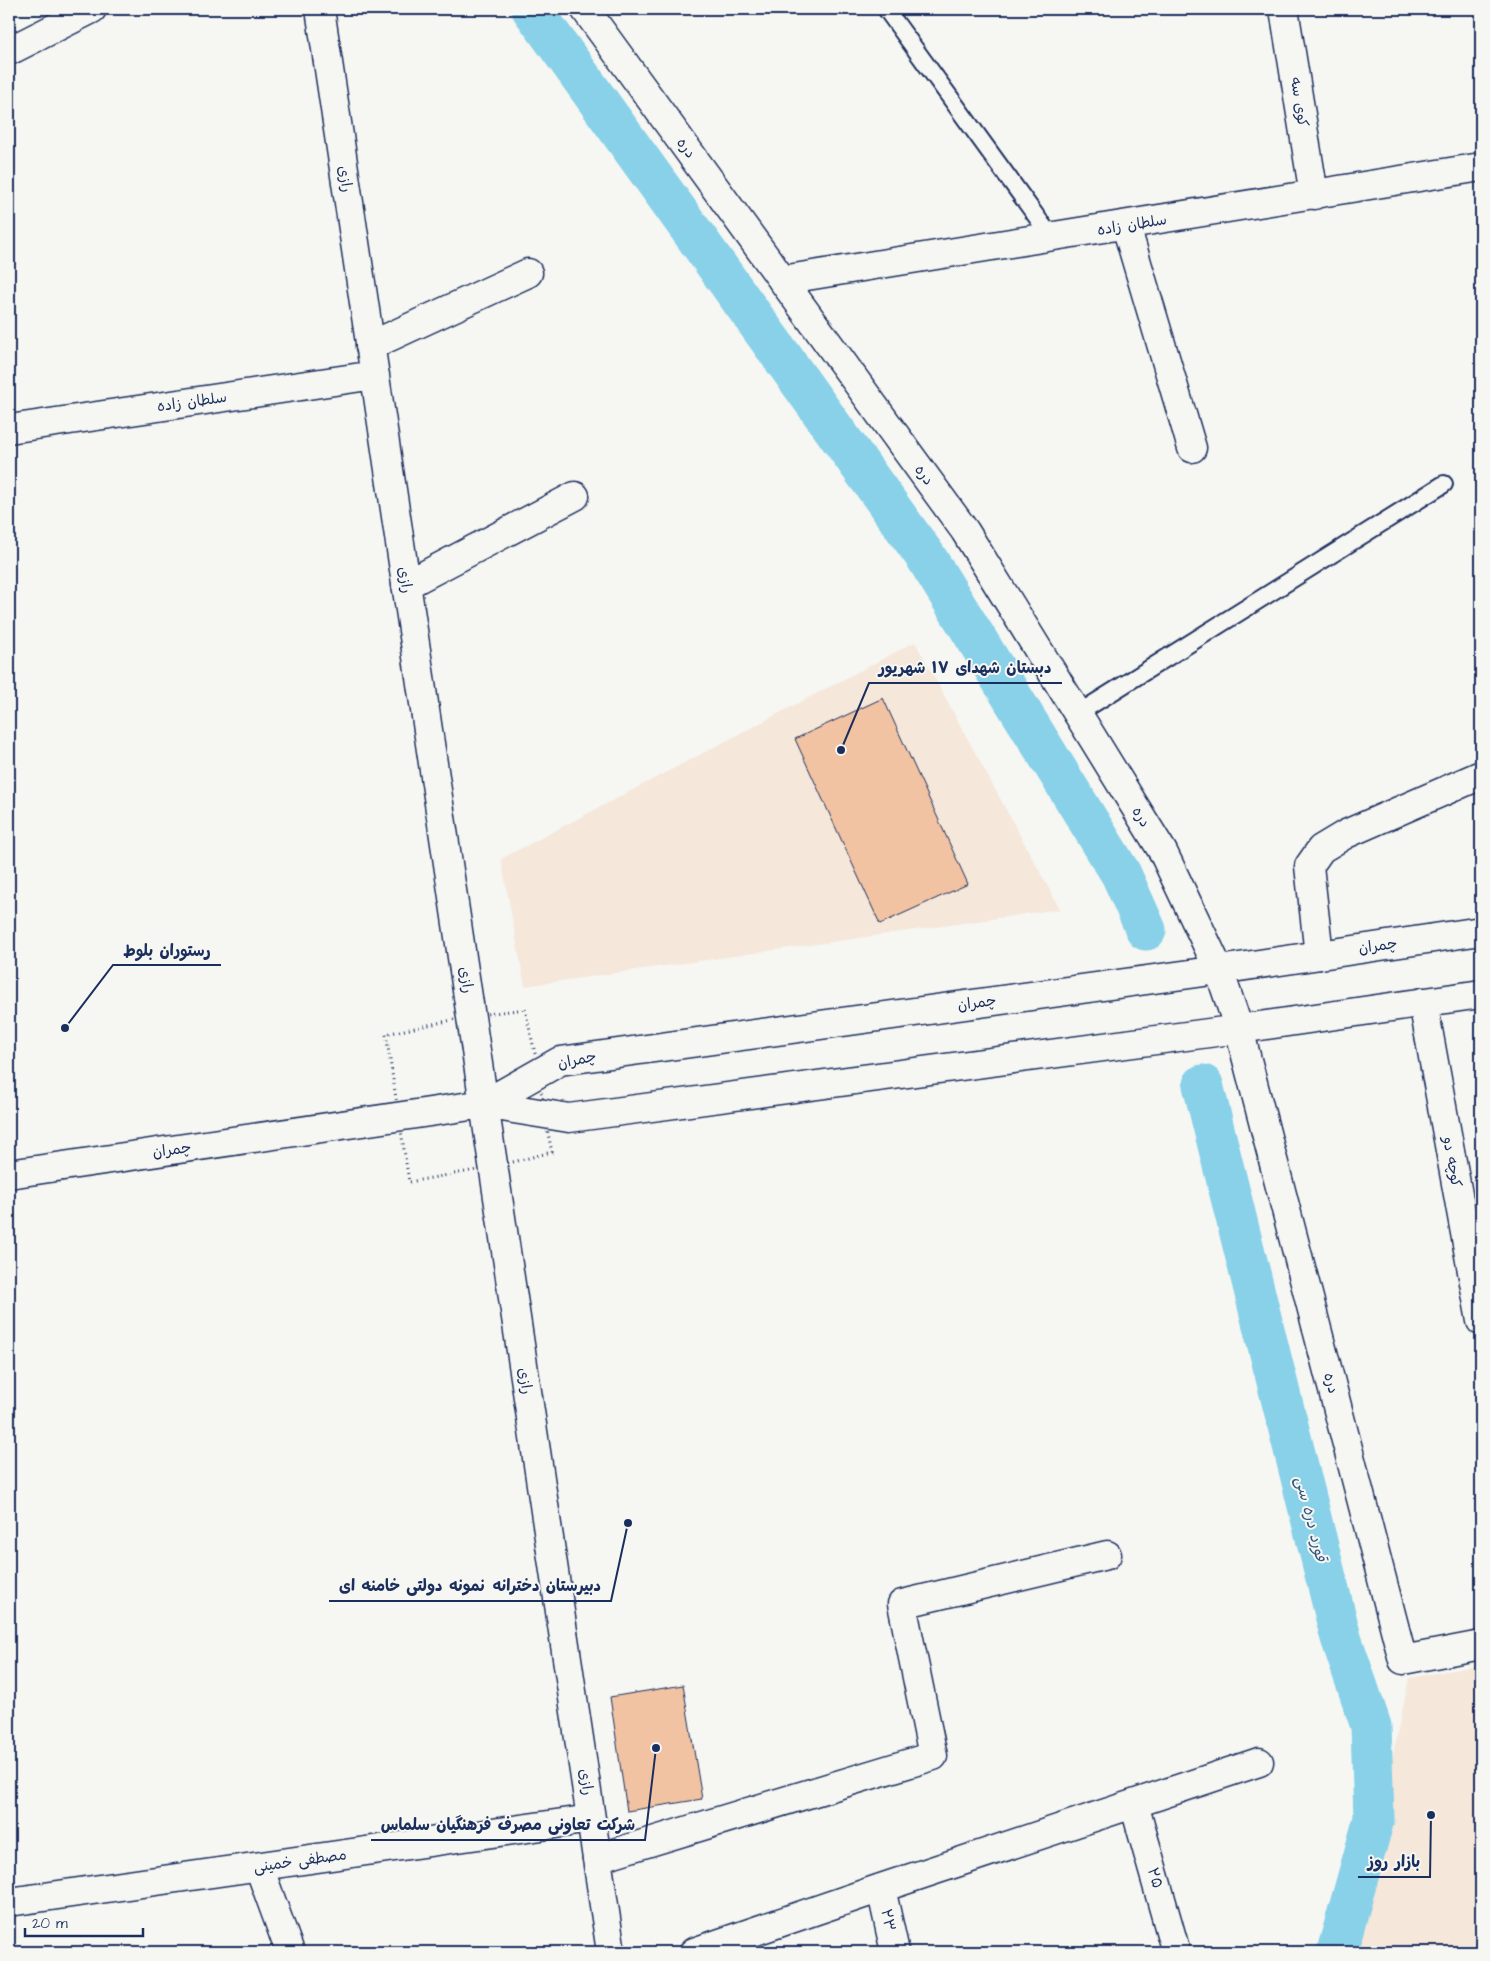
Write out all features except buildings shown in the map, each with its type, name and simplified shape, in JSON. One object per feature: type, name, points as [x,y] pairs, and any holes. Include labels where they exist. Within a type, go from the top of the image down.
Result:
[{"type":"street","points":[[9,52],[92,9]]},
{"type":"street","name":"رازی","points":[[320,9],[611,1952]]},
{"type":"street","name":"دره","points":[[585,9],[965,531],[1163,852],[1219,970],[1239,1029],[1403,1660],[1481,1645]]},
{"type":"street","name":"کوی سه","points":[[1284,9],[1314,195]]},
{"type":"street","name":"سلطان زاده","points":[[782,280],[1481,168]]},
{"type":"street","points":[[1126,226],[1192,448]]},
{"type":"street","points":[[370,346],[528,273]]},
{"type":"street","name":"سلطان زاده","points":[[9,429],[374,375]]},
{"type":"street","points":[[406,584],[575,496]]},
{"type":"street","points":[[1319,955],[1309,866],[1321,850],[1346,834],[1481,775]]},
{"type":"street","name":"چمران","points":[[484,1104],[560,1060],[1219,970],[1481,931]]},
{"type":"street","name":"چمران","points":[[9,1174],[484,1104],[569,1118],[1239,1029],[1481,994]]},
{"type":"street","name":"کوچه دو","points":[[1423,1002],[1481,1321]]},
{"type":"street","points":[[597,1858],[933,1756],[902,1604],[1107,1555]]},
{"type":"street","points":[[694,1952],[1259,1762]]},
{"type":"street","name":"۲۵","points":[[1134,1804],[1176,1952]]},
{"type":"street","name":"مصطفی خمینی","points":[[9,1902],[591,1819]]},
{"type":"street","points":[[259,1867],[290,1952]]},
{"type":"street","name":"۲۳","points":[[881,1888],[895,1952]]},
{"type":"lane","points":[[886,9],[1052,238]]},
{"type":"lane","points":[[1078,714],[1444,484]]},
{"type":"shaded area","points":[[915,642],[1060,909],[525,986],[501,859]]},
{"type":"shaded area","points":[[1481,1665],[1481,1952],[1352,1952],[1409,1678]]},
{"type":"waterway","points":[[532,9],[926,557],[1121,874],[1146,930]]},
{"type":"waterway","name":"قورد دره سی","points":[[1203,1085],[1341,1638],[1371,1726],[1374,1819],[1337,1952]]},
{"type":"place","name":"دبستان شهدای ۱۷ شهریور","points":[[841,750]]},
{"type":"place","name":"رستوران بلوط","points":[[65,1028]]},
{"type":"place","name":"دبیرستان دخترانه نمونه دولتی خامنه ای","points":[[628,1523]]},
{"type":"place","name":"شرکت تعاونی مصرف فرهنگیان سلماس","points":[[656,1748]]},
{"type":"place","name":"بازار روز","points":[[1431,1815]]}]
